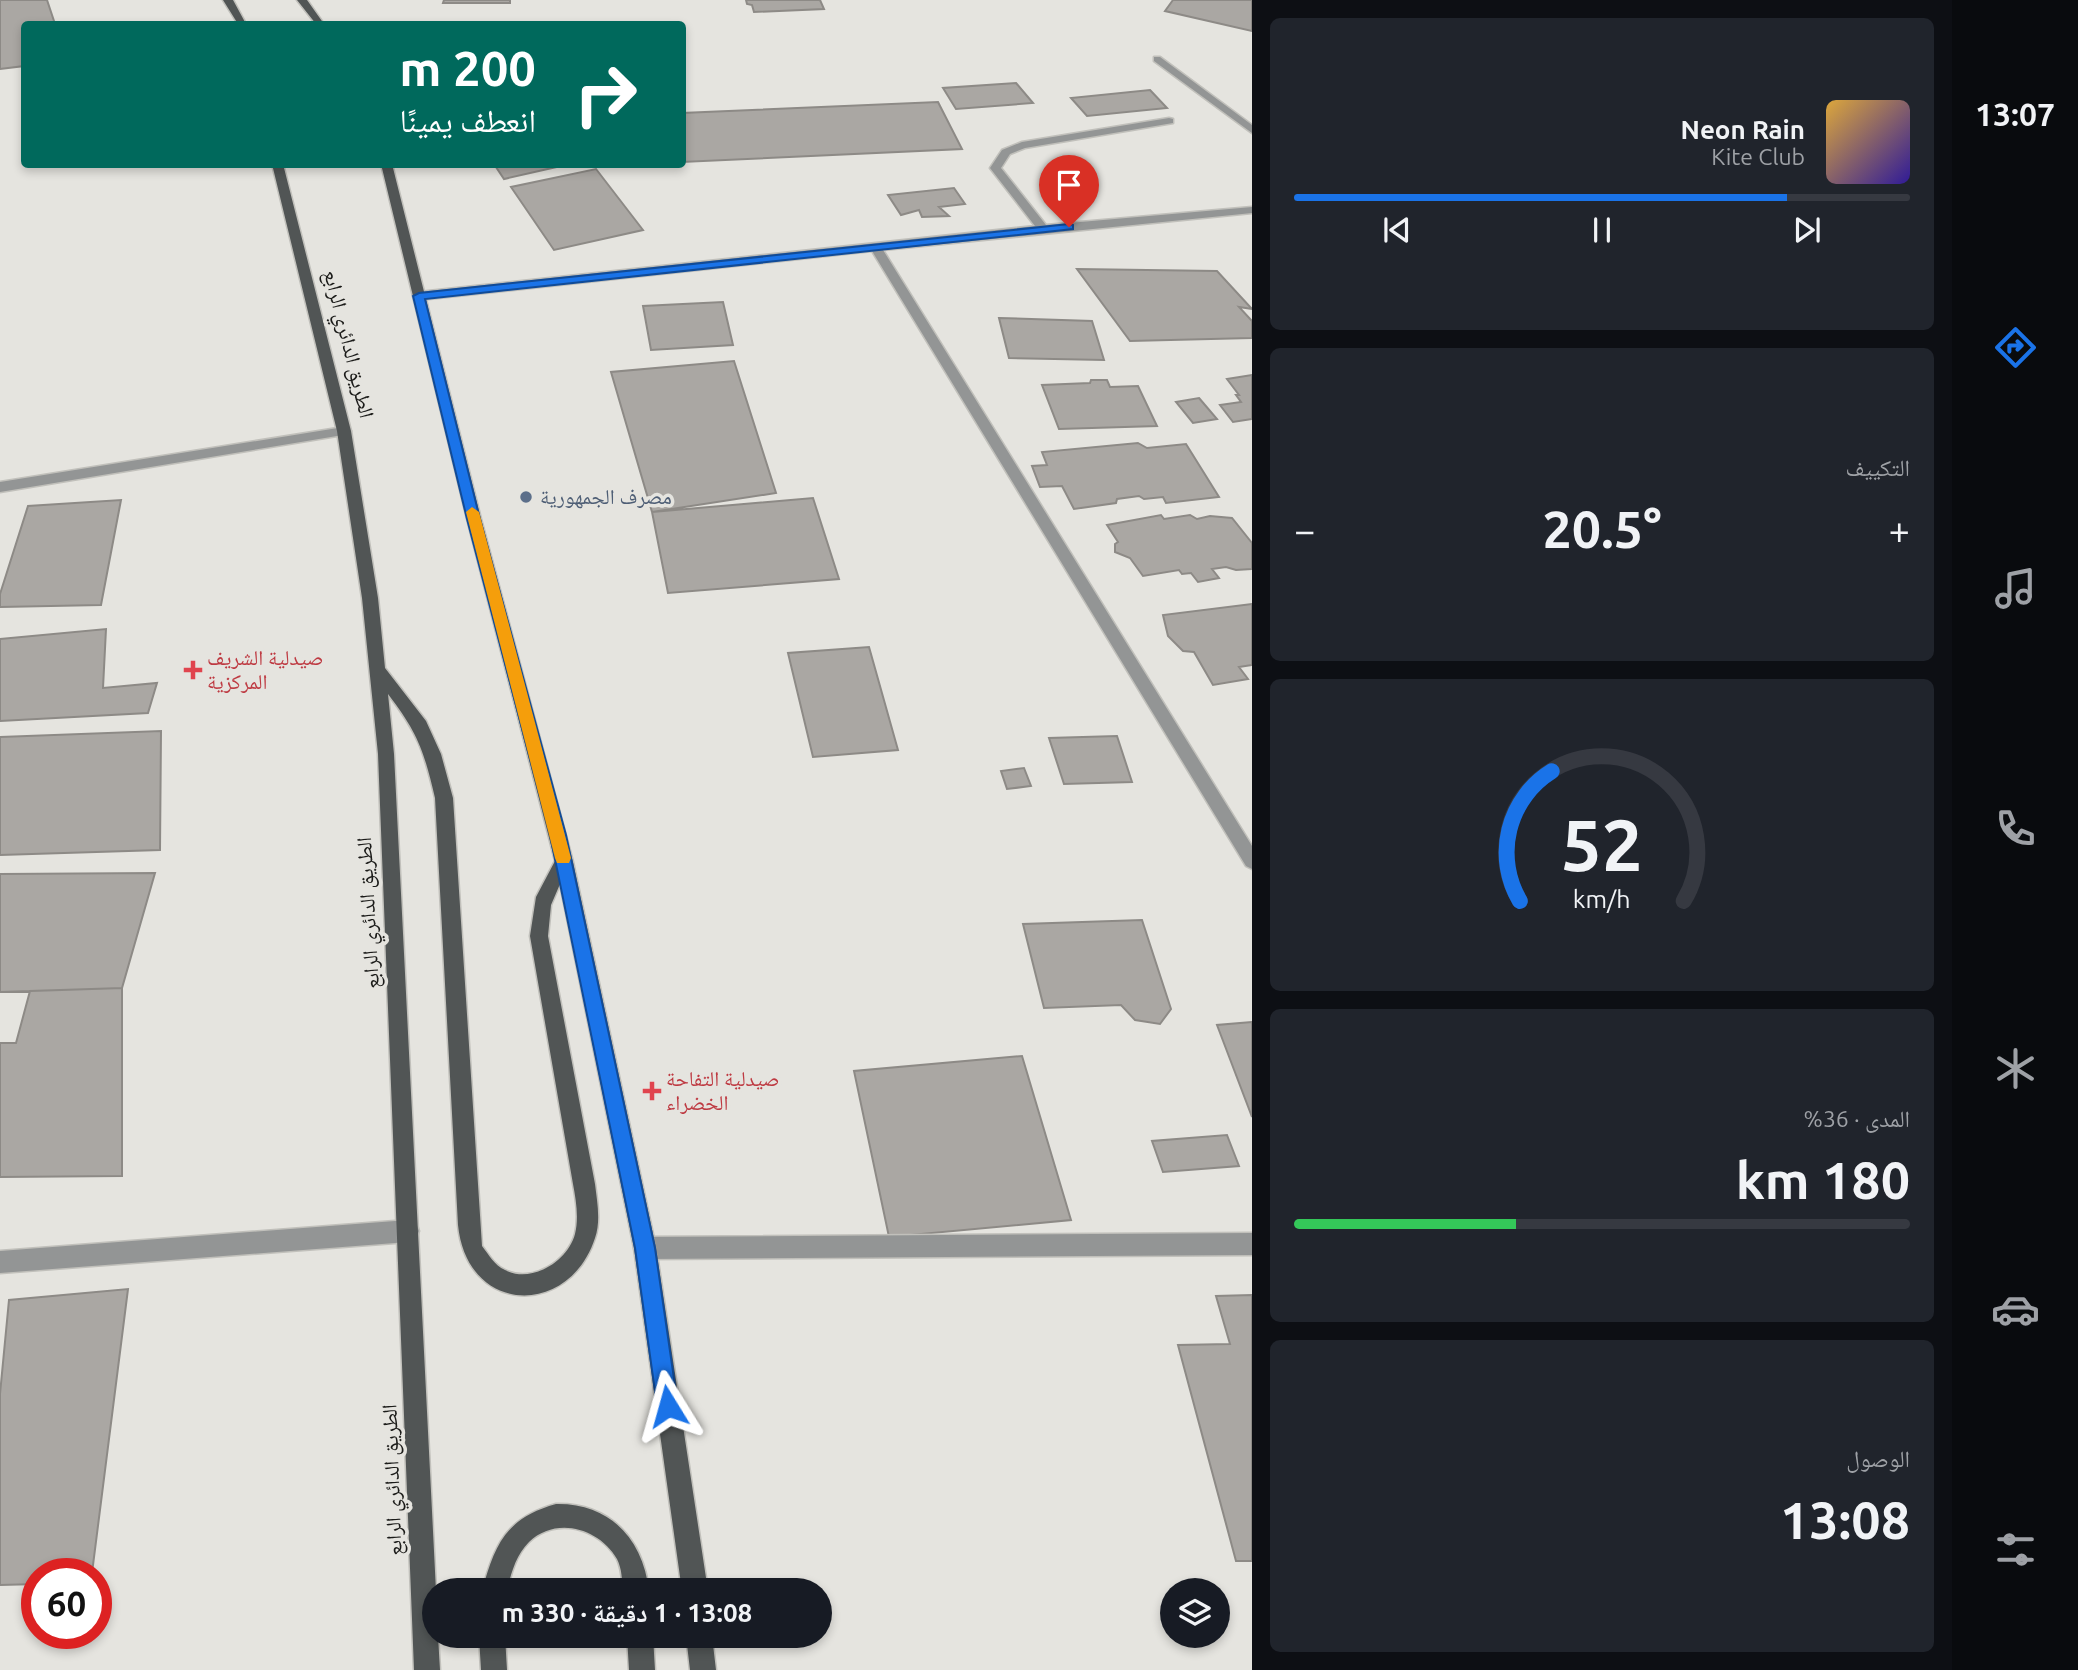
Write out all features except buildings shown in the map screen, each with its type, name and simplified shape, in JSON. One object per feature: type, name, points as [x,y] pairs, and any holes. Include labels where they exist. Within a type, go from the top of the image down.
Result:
[{"type":"main road","points":[[228,0],[240,21]]},
{"type":"main road","points":[[302,0],[318,21]]},
{"type":"main road","name":"الطريق الدائري الرابع","points":[[278,168],[344,431],[370,598],[377,669],[391,832],[426,1670]]},
{"type":"main road","points":[[387,168],[564,862],[645,1248],[693,1578]]},
{"type":"main road","points":[[377,669],[418,721],[433,754],[444,798],[472,1250],[486,1271],[508,1283],[532,1286],[557,1277],[575,1259],[585,1235],[582,1178],[539,936],[540,907],[550,883],[564,862]]},
{"type":"main road","points":[[498,1578],[503,1559],[525,1529],[554,1515],[586,1517],[613,1534],[632,1563],[634,1578]]},
{"type":"main road","points":[[493,1648],[494,1670]]},
{"type":"main road","points":[[641,1648],[642,1670]]},
{"type":"main road","points":[[700,1648],[703,1670]]},
{"type":"street","points":[[1157,59],[1252,130]]},
{"type":"street","points":[[1043,229],[995,168],[1006,152],[1022,145],[1169,121]]},
{"type":"street","points":[[419,296],[877,249],[1043,229],[1252,210]]},
{"type":"street","points":[[877,249],[1252,861]]},
{"type":"street","points":[[0,487],[344,431]]},
{"type":"street","points":[[0,1262],[408,1231]]},
{"type":"street","points":[[645,1248],[1252,1244]]},
{"type":"slow traffic","points":[[472,512],[506,633],[563,858]]},
{"type":"place","name":"مصرف الجمهورية","points":[[526,497]]},
{"type":"place","name":"صيدلية الشريف المركزية","points":[[193,670]]},
{"type":"place","name":"صيدلية التفاحة الخضراء","points":[[652,1091]]},
{"type":"route","points":[[668,1406],[645,1248],[558,835],[474,519],[419,296],[1069,227]]}]
